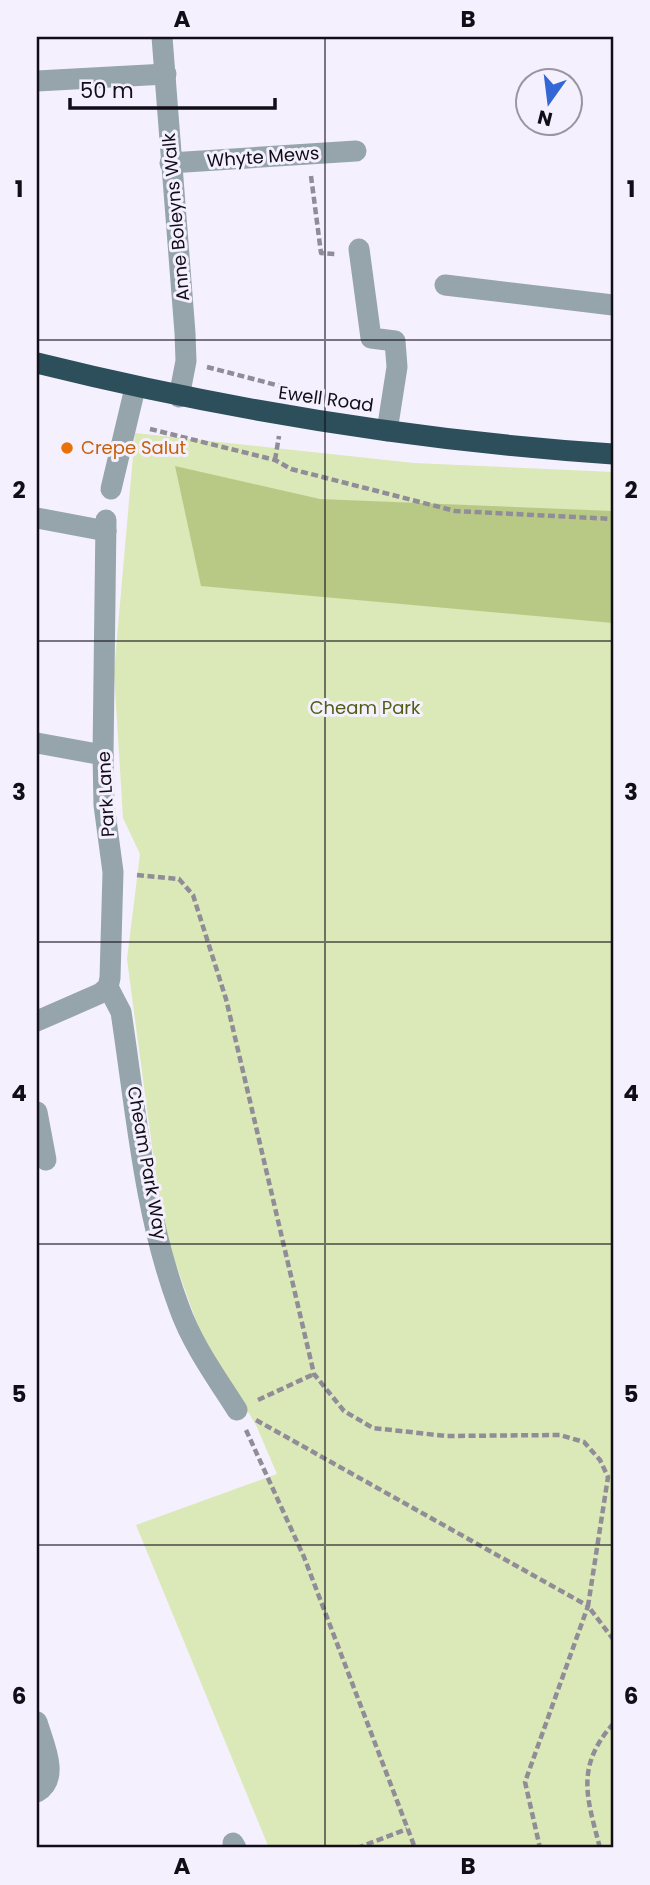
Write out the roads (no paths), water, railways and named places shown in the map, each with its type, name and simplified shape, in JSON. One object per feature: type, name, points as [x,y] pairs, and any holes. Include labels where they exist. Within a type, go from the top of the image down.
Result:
[{"type":"highway","name":"Ewell Road","points":[[37,363],[135,388],[303,420],[453,441],[613,454]]},
{"type":"street","name":"Anne Boleyns Walk","points":[[162,37],[185,333],[186,361],[179,397]]},
{"type":"street","points":[[37,81],[166,75]]},
{"type":"street","name":"Whyte Mews","points":[[170,163],[356,151]]},
{"type":"street","points":[[360,253],[371,338],[395,341],[397,368],[387,431]]},
{"type":"street","points":[[445,285],[613,305]]},
{"type":"street","points":[[111,489],[135,388]]},
{"type":"street","name":"Park Lane","points":[[37,518],[106,526],[104,805],[113,872],[108,987]]},
{"type":"street","points":[[37,743],[103,755]]},
{"type":"street","points":[[37,1021],[102,993],[108,987]]},
{"type":"street","name":"Cheam Park Way","points":[[108,987],[121,1012],[152,1209],[179,1308],[203,1356],[237,1410]]},
{"type":"street","points":[[37,1112],[46,1160]]},
{"type":"street","points":[[37,1722],[50,1773],[44,1788],[37,1792]]},
{"type":"place","name":"Crepe Salut","points":[[67,448]]},
{"type":"park label","name":"Cheam Park","points":[[365,708]]}]
